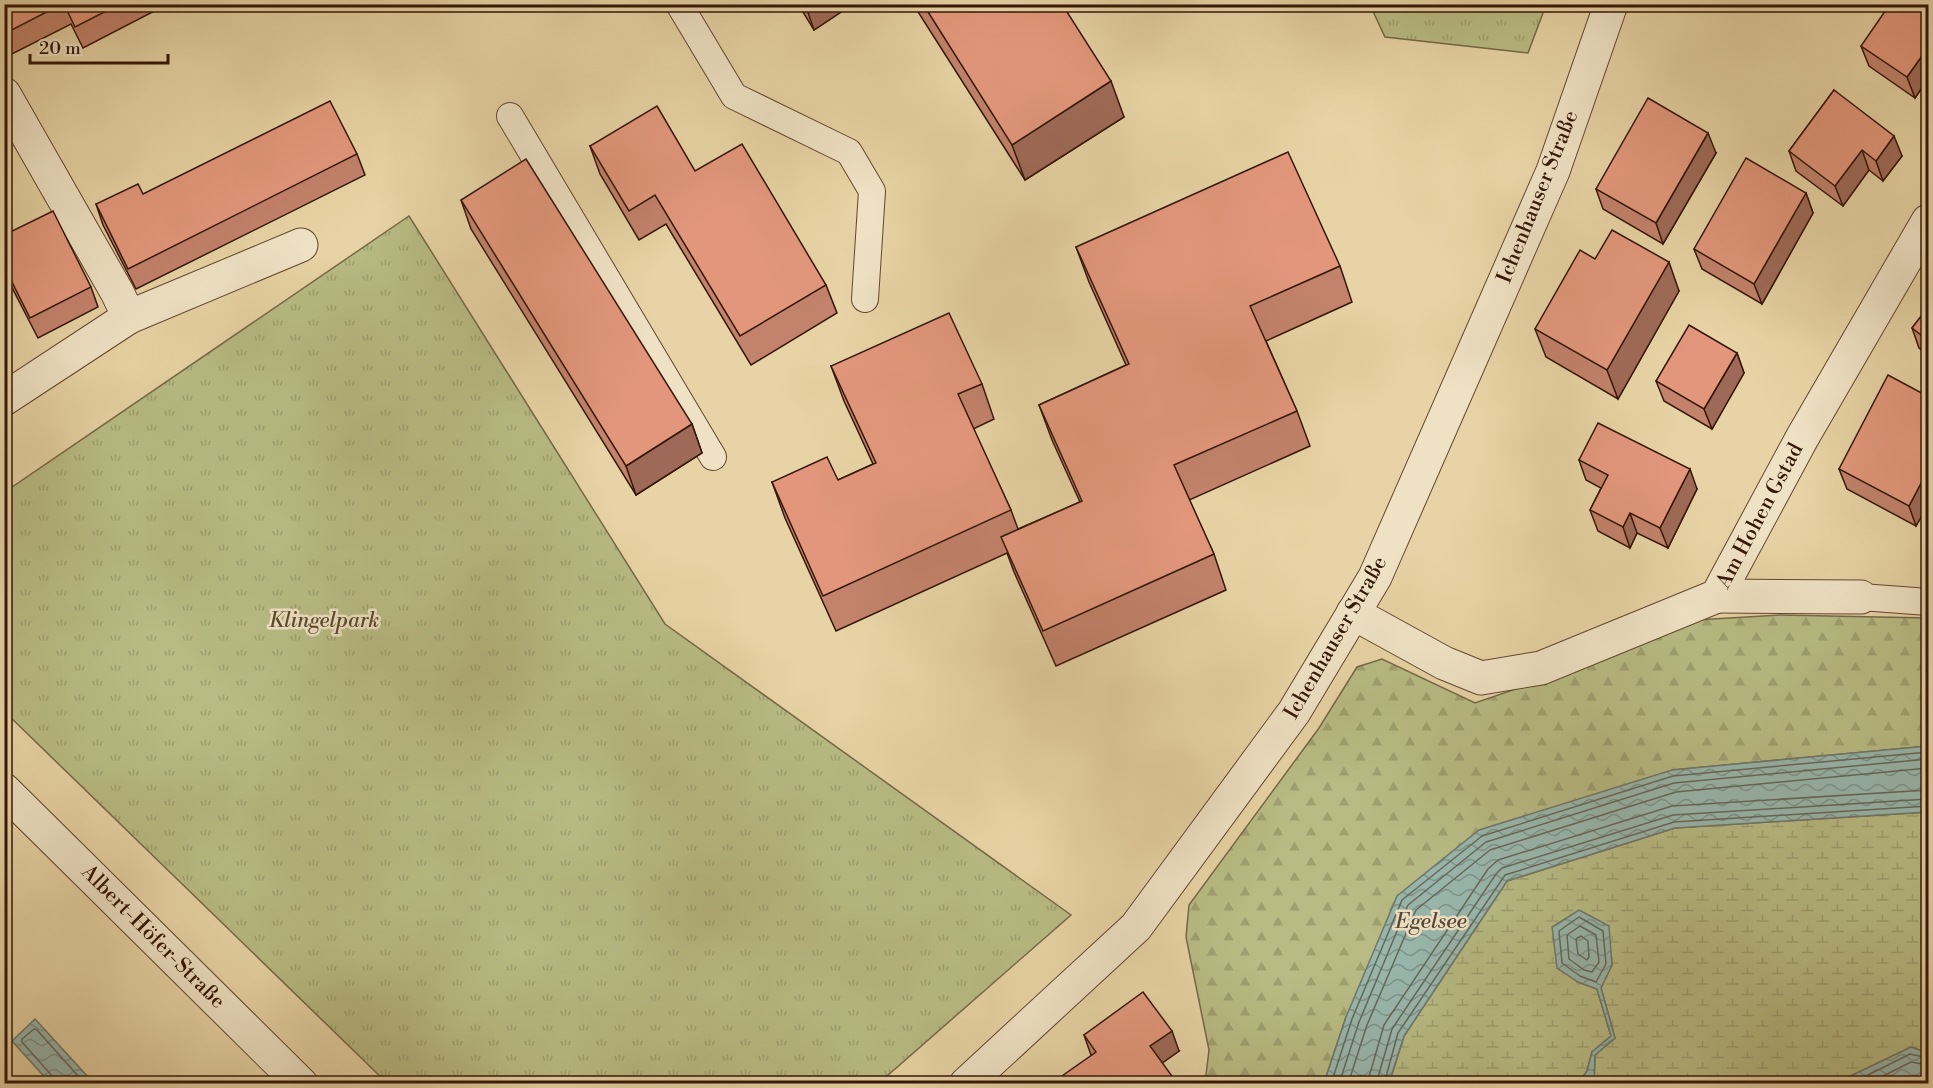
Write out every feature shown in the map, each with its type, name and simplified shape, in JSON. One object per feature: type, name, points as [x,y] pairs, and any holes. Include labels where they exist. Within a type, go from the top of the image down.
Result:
[{"type":"street","name":"Ichenhauser Straße","points":[[966,1083],[1137,927],[1294,712],[1375,577],[1553,171],[1611,4]]},
{"type":"street","points":[[4,94],[129,317]]},
{"type":"street","name":"Am Hohen Gstad","points":[[1353,613],[1444,663],[1481,678],[1540,668],[1717,596],[1802,438],[1929,221]]},
{"type":"street","points":[[4,399],[129,317],[301,245]]},
{"type":"street","points":[[1717,596],[1861,597]]},
{"type":"street","name":"Albert-Höfer-Straße","points":[[4,790],[301,1083]]},
{"type":"lane","points":[[679,4],[734,96],[849,152],[872,191],[865,299]]},
{"type":"lane","points":[[510,116],[713,457]]},
{"type":"lane","points":[[1861,597],[1929,602]]},
{"type":"green space","points":[[1370,5],[1546,5],[1528,53],[1385,37]]},
{"type":"green space","name":"Klingelpark","points":[[409,216],[665,624],[1071,915],[879,1083],[387,1083],[5,712],[5,492]]},
{"type":"green space","points":[[1780,615],[1928,618],[1928,746],[1672,770],[1346,1017],[1324,1083],[1205,1083],[1209,1050],[1186,937],[1189,905],[1319,728],[1357,667],[1382,659],[1475,703],[1551,677],[1696,620]]},
{"type":"green space","points":[[1928,812],[1928,1053],[1911,1047],[1836,1083],[1594,1083],[1595,1055],[1615,1038],[1601,988],[1612,965],[1578,982],[1597,989],[1611,1036],[1592,1052],[1587,1071],[1579,1083],[1389,1084],[1404,1036],[1507,881],[1675,828]]},
{"type":"water","name":"Egelsee","points":[[1928,746],[1928,812],[1675,828],[1507,881],[1404,1036],[1389,1083],[1324,1083],[1346,1017],[1397,896],[1479,830],[1672,770]]},
{"type":"water","points":[[1579,910],[1609,926],[1612,965],[1601,988],[1615,1038],[1595,1055],[1594,1083],[1579,1083],[1587,1071],[1592,1052],[1611,1036],[1597,989],[1578,982],[1557,968],[1552,927]]},
{"type":"water","points":[[35,1019],[89,1078],[83,1083],[50,1083],[12,1041]]},
{"type":"water","points":[[1911,1047],[1928,1053],[1928,1083],[1836,1083]]},
{"type":"building","points":[[4,4],[62,4],[4,34]]},
{"type":"building","points":[[64,4],[120,4],[75,27]]},
{"type":"building","points":[[923,4],[1062,4],[1111,81],[1012,145]]},
{"type":"building","points":[[1890,4],[1929,4],[1929,46],[1907,77],[1861,46]]},
{"type":"building","points":[[1834,90],[1894,136],[1876,161],[1862,150],[1835,186],[1789,151]]},
{"type":"building","points":[[1648,98],[1708,133],[1656,223],[1596,189]]},
{"type":"building","points":[[330,101],[357,154],[128,269],[96,204],[138,184],[143,194]]},
{"type":"building","points":[[657,106],[695,171],[742,144],[826,285],[740,336],[655,195],[629,211],[590,146]]},
{"type":"building","points":[[1288,152],[1340,266],[1250,306],[1297,411],[1174,465],[1214,554],[1043,631],[1001,537],[1082,501],[1039,405],[1129,364],[1076,247]]},
{"type":"building","points":[[1746,158],[1806,193],[1754,284],[1694,249]]},
{"type":"building","points":[[526,159],[692,424],[626,466],[461,200]]},
{"type":"building","points":[[53,211],[91,287],[30,318],[4,266],[4,235]]},
{"type":"building","points":[[1612,230],[1669,262],[1607,370],[1535,329],[1580,250],[1595,259]]},
{"type":"building","points":[[1929,306],[1929,341],[1912,328]]},
{"type":"building","points":[[949,313],[982,384],[958,394],[1011,510],[823,596],[772,482],[827,457],[838,480],[876,463],[831,366]]},
{"type":"building","points":[[1689,325],[1737,353],[1704,409],[1656,381]]},
{"type":"building","points":[[1888,375],[1929,397],[1929,468],[1909,506],[1839,469]]},
{"type":"building","points":[[1598,423],[1690,469],[1660,528],[1630,513],[1623,527],[1590,510],[1608,475],[1579,460]]},
{"type":"building","points":[[1143,992],[1172,1031],[1150,1046],[1177,1083],[1052,1083],[1096,1052],[1084,1035]]},
{"type":"building","points":[[4,1074],[13,1083],[4,1083]]}]
